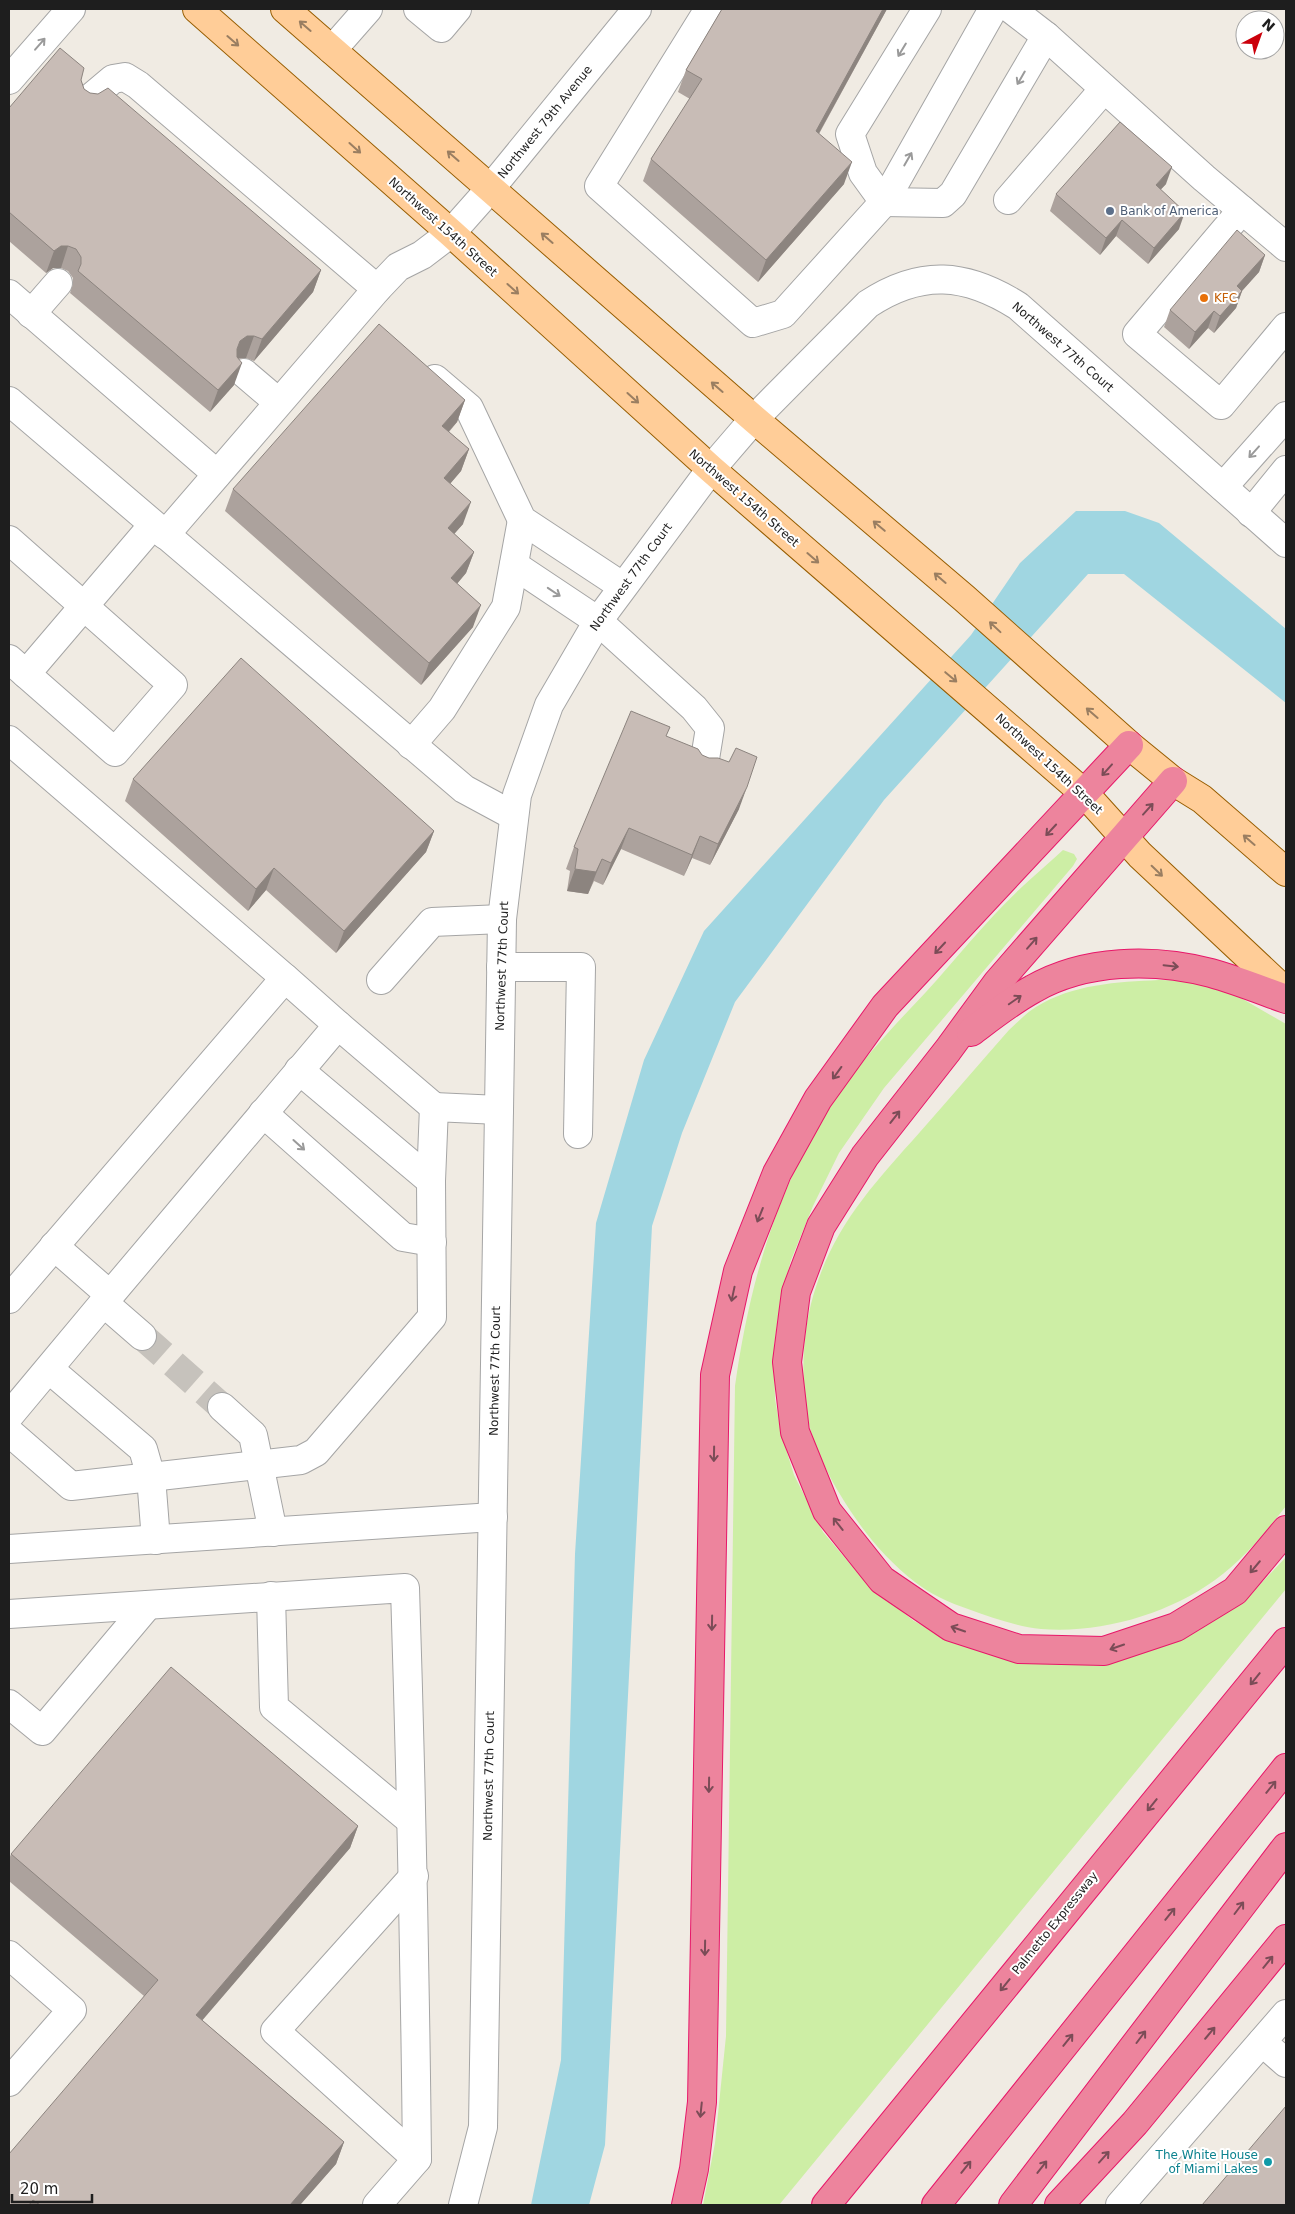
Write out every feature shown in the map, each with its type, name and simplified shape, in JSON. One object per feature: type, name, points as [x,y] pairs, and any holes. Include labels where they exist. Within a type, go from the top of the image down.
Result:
[{"type":"highway","points":[[686,2205],[694,2169],[702,2102],[715,1375],[738,1271],[777,1173],[818,1099],[885,1006],[1129,745]]},
{"type":"highway","points":[[1173,781],[1123,836],[997,983],[948,1050],[865,1156],[821,1226],[796,1292],[788,1362],[795,1432],[827,1511],[882,1580],[951,1627],[1019,1649],[1104,1651],[1176,1627],[1235,1591],[1286,1530]]},
{"type":"highway","points":[[948,1050],[1034,988],[1096,967],[1147,964],[1190,968],[1212,973],[1286,999]]},
{"type":"highway","name":"Palmetto Expressway","points":[[826,2205],[1286,1642]]},
{"type":"highway","points":[[936,2205],[1286,1768]]},
{"type":"highway","points":[[1013,2205],[1286,1847]]},
{"type":"highway","points":[[1059,2205],[1141,2116],[1286,1939]]},
{"type":"highway","points":[[847,2205],[886,2131]]},
{"type":"main road","name":"Northwest 154th Street","points":[[197,9],[451,233],[711,469],[1085,794],[1123,836],[1195,907],[1286,992]]},
{"type":"main road","points":[[285,9],[754,419],[964,598],[1129,745],[1173,781],[1202,799],[1286,872]]},
{"type":"street","points":[[9,80],[70,9]]},
{"type":"street","points":[[332,50],[368,9]]},
{"type":"street","points":[[418,9],[441,28],[457,9]]},
{"type":"street","name":"Northwest 79th Avenue","points":[[17,666],[84,606],[217,474],[272,409],[366,320],[377,289],[398,267],[422,255],[451,233],[490,189],[637,9]]},
{"type":"street","points":[[709,9],[599,186],[753,323],[783,314],[884,202],[993,9]]},
{"type":"street","points":[[884,202],[864,173],[850,134],[927,9]]},
{"type":"street","points":[[1012,9],[1046,36],[1104,89],[1286,247]]},
{"type":"street","points":[[884,202],[943,203],[953,194],[1046,36]]},
{"type":"street","points":[[88,100],[113,79],[125,77],[159,103],[377,289]]},
{"type":"street","points":[[1008,200],[1104,89]]},
{"type":"street","points":[[1242,210],[1137,334],[1221,405],[1286,327]]},
{"type":"street","name":"Northwest 77th Court","points":[[462,2205],[483,2127],[502,920],[517,795],[549,705],[598,621],[622,586],[711,469],[754,419],[868,304],[888,291],[911,283],[937,278],[968,283],[994,290],[1018,306],[1286,543]]},
{"type":"street","points":[[31,314],[58,282]]},
{"type":"street","points":[[9,294],[217,474]]},
{"type":"street","points":[[414,362],[469,408],[522,520],[622,586]]},
{"type":"street","points":[[238,380],[272,409]]},
{"type":"street","points":[[9,400],[464,789],[514,816]]},
{"type":"street","points":[[1223,487],[1286,416]]},
{"type":"street","points":[[1251,513],[1286,470]]},
{"type":"street","points":[[411,745],[442,709],[506,607],[522,520]]},
{"type":"street","points":[[9,540],[173,685],[115,752],[17,666]]},
{"type":"street","points":[[514,565],[598,621],[694,708],[710,728],[704,765]]},
{"type":"street","points":[[11,745],[434,1107],[499,1110]]},
{"type":"street","points":[[381,980],[432,922],[502,920]]},
{"type":"street","points":[[501,968],[581,967],[578,1134]]},
{"type":"street","points":[[9,1299],[285,978]]},
{"type":"street","points":[[9,1416],[338,1025]]},
{"type":"street","points":[[299,1070],[431,1181]]},
{"type":"street","points":[[9,1432],[70,1486],[301,1460],[316,1452],[432,1317],[431,1181],[434,1107]]},
{"type":"street","points":[[263,1113],[403,1237],[432,1242]]},
{"type":"street","points":[[54,1246],[142,1336]]},
{"type":"street","points":[[49,1369],[143,1449],[150,1477],[156,1540]]},
{"type":"street","points":[[222,1407],[254,1435],[273,1532]]},
{"type":"street","points":[[9,1549],[493,1517]]},
{"type":"street","points":[[9,1614],[406,1588],[410,1820],[414,1876],[417,2159],[377,2205]]},
{"type":"street","points":[[271,1596],[274,1707],[410,1820]]},
{"type":"street","points":[[9,1704],[42,1731],[148,1605]]},
{"type":"street","points":[[414,1876],[275,2031],[417,2159]]},
{"type":"street","points":[[9,1955],[72,2010],[9,2082]]},
{"type":"street","points":[[1120,2205],[1286,2014]]},
{"type":"street","points":[[1262,2042],[1286,2063]]},
{"type":"green space","points":[[1063,850],[1074,854],[1077,859],[1073,866],[884,1088],[839,1153],[813,1206],[791,1260],[780,1302],[774,1346],[775,1399],[781,1433],[794,1475],[823,1532],[868,1585],[914,1621],[954,1642],[1164,1645],[1199,1630],[1252,1593],[1286,1557],[1286,1589],[779,2205],[703,2205],[715,2143],[726,2036],[735,1386],[740,1351],[755,1282],[765,1248],[790,1181],[805,1149],[845,1084],[884,1037],[998,911]]},
{"type":"green space","points":[[1159,980],[1190,981],[1222,987],[1286,1024],[1286,1506],[1262,1536],[1235,1563],[1215,1580],[1176,1603],[1155,1612],[1110,1625],[1063,1630],[1022,1626],[961,1607],[940,1598],[915,1582],[874,1543],[848,1508],[826,1468],[813,1438],[809,1423],[803,1371],[805,1336],[811,1304],[829,1254],[854,1211],[885,1172],[1009,1030],[1025,1015],[1050,999],[1080,989],[1111,983]]},
{"type":"water","points":[[1076,511],[1125,511],[1159,523],[1286,629],[1286,703],[1124,574],[1088,574],[884,800],[735,1002],[682,1133],[652,1226],[605,2145],[589,2205],[531,2205],[561,2060],[575,1554],[596,1223],[644,1060],[704,931],[971,635],[1020,563]]},
{"type":"building","points":[[722,9],[883,9],[816,131],[852,162],[766,260],[651,159],[702,79],[686,70]]},
{"type":"building","points":[[60,48],[84,68],[81,80],[84,89],[90,93],[98,94],[108,88],[321,270],[262,339],[247,336],[240,341],[237,357],[242,363],[218,390],[78,271],[81,257],[76,249],[61,246],[54,251],[9,212],[9,108]]},
{"type":"building","points":[[1120,122],[1172,167],[1156,185],[1185,212],[1154,248],[1122,220],[1106,238],[1056,194]]},
{"type":"building","points":[[1237,230],[1265,255],[1237,286],[1242,291],[1220,316],[1214,311],[1195,332],[1170,310]]},
{"type":"building","points":[[379,324],[465,400],[442,426],[469,449],[444,478],[471,502],[448,528],[474,552],[451,578],[481,605],[429,663],[233,489]]},
{"type":"building","points":[[241,658],[434,831],[344,931],[274,868],[256,889],[133,779]]},
{"type":"building","points":[[631,711],[670,727],[666,736],[698,749],[702,755],[709,758],[718,758],[729,762],[736,748],[757,757],[747,787],[718,844],[700,836],[692,855],[629,828],[611,863],[602,859],[596,872],[575,869],[578,849],[574,847]]},
{"type":"building","points":[[171,1667],[358,1826],[196,2015],[344,2142],[290,2205],[40,2205],[33,2200],[29,2205],[9,2205],[9,2154],[158,1980],[11,1854]]},
{"type":"building","name":"The White House of Miami Lakes","points":[[1286,2106],[1286,2205],[1202,2205]]},
{"type":"tunnel","points":[[142,1336],[222,1407]]},
{"type":"place","name":"Bank of America","points":[[1110,211]]},
{"type":"place","name":"KFC","points":[[1204,298]]},
{"type":"place","name":"The White House of Miami Lakes","points":[[1268,2162]]}]
